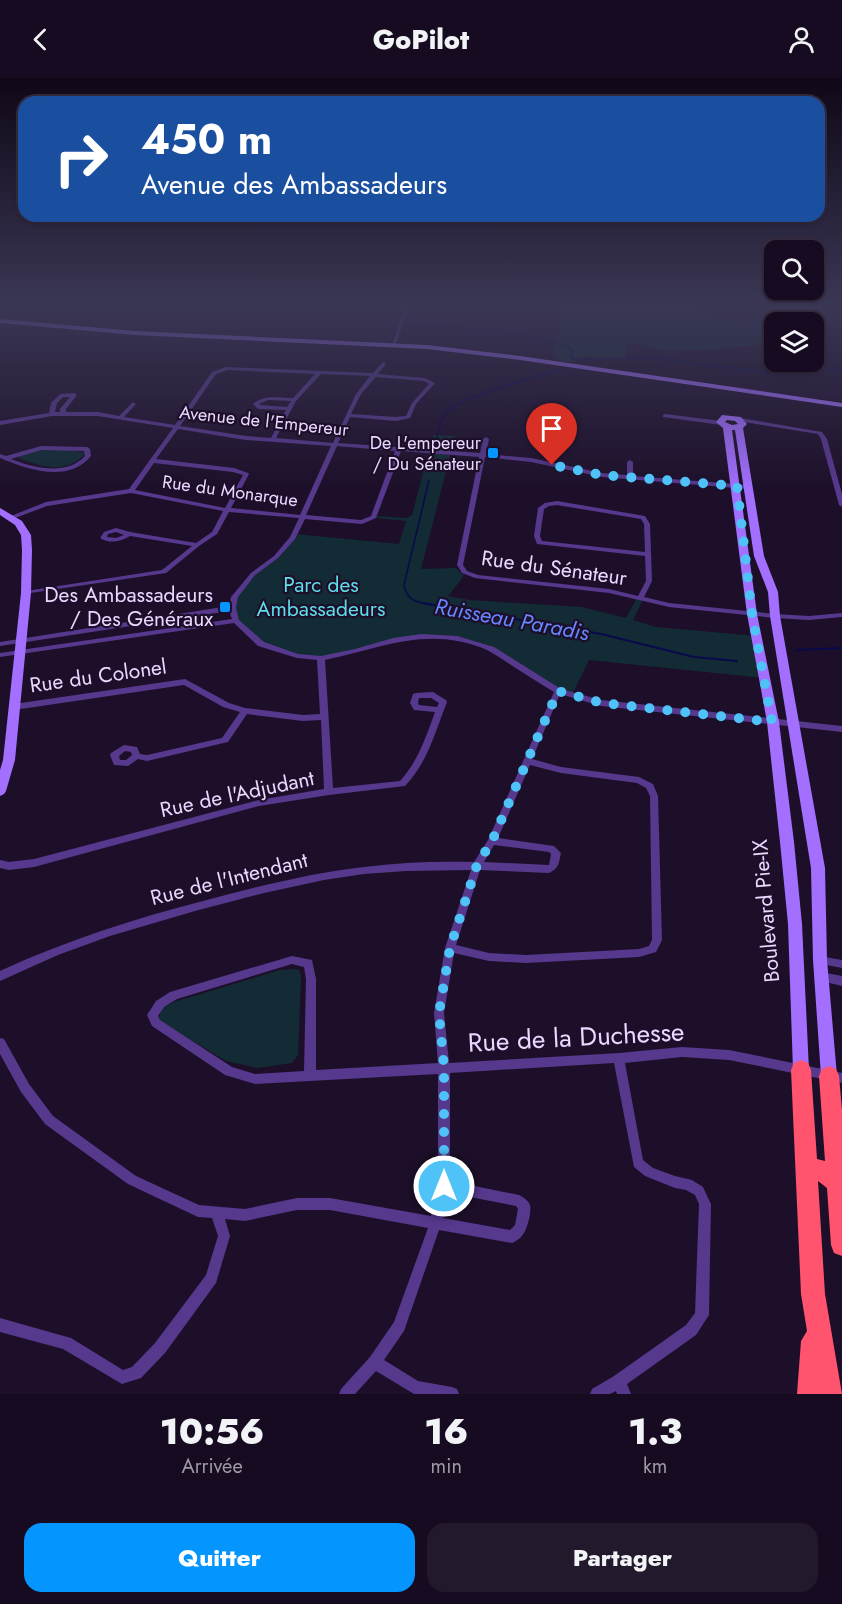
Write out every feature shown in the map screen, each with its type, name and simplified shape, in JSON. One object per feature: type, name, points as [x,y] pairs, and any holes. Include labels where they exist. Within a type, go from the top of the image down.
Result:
[{"type":"highway","name":"Boulevard Pie-IX","points":[[801,1070],[815,1317],[829,1394]]},
{"type":"highway","name":"Boulevard Pie-IX","points":[[836,1077],[837,1183],[842,1245]]},
{"type":"highway","points":[[806,1173],[821,1170],[837,1183]]},
{"type":"highway","points":[[810,1394],[815,1317]]},
{"type":"street","points":[[380,367],[359,394],[348,415],[293,538],[286,549],[242,585],[232,608],[236,621],[261,644],[297,656],[321,658],[402,638],[421,636],[457,638],[491,649],[558,691],[602,703],[842,729]]},
{"type":"street","points":[[584,367],[842,405]]},
{"type":"street","points":[[132,491],[214,372],[228,368],[376,375],[425,380],[432,383],[414,404],[408,417],[396,419],[348,415]]},
{"type":"street","points":[[273,439],[294,400],[318,374]]},
{"type":"street","points":[[52,414],[54,403],[62,395],[74,394],[63,409],[63,413]]},
{"type":"street","points":[[289,409],[258,407],[256,404],[266,399],[294,400]]},
{"type":"street","points":[[121,417],[133,404]]},
{"type":"street","name":"Avenue de l'Empereur","points":[[0,423],[63,413],[121,417],[176,428],[273,439],[531,460],[574,470],[630,478],[742,487]]},
{"type":"street","points":[[665,416],[723,423],[783,425],[820,433],[825,439],[842,505]]},
{"type":"street","name":"Boulevard Pie-IX","points":[[723,423],[759,556],[773,592],[775,616],[818,868],[821,977],[836,1077]]},
{"type":"street","name":"Boulevard Pie-IX","points":[[740,424],[742,487],[752,614],[772,722],[795,924],[801,1070]]},
{"type":"street","name":"Rue du Sénateur","points":[[486,439],[460,565],[464,572],[477,577],[609,591],[669,605],[809,618],[842,615]]},
{"type":"street","points":[[50,447],[87,449],[88,456],[76,466],[37,469],[3,457],[50,447]]},
{"type":"street","name":"Rue du Monarque","points":[[14,517],[46,504],[132,491],[228,510],[362,522],[374,517],[398,450]]},
{"type":"street","points":[[26,593],[164,572],[215,533],[246,474],[234,470],[154,461]]},
{"type":"street","points":[[630,462],[630,478]]},
{"type":"street","points":[[640,598],[649,581],[647,524],[643,517],[557,503],[547,504],[541,508],[537,536],[539,543],[647,554]]},
{"type":"street","points":[[0,511],[14,517],[26,535],[26,593],[9,760],[0,792]]},
{"type":"street","points":[[129,534],[197,545]]},
{"type":"street","points":[[0,655],[20,647],[232,608]]},
{"type":"street","points":[[0,644],[20,647],[236,621]]},
{"type":"street","points":[[321,658],[329,792]]},
{"type":"street","name":"Rue du Colonel","points":[[14,707],[185,682],[226,705],[245,711],[303,718],[324,717]]},
{"type":"street","points":[[346,1394],[375,1362],[399,1326],[436,1222],[444,1186],[444,1067],[439,1013],[450,948],[477,865],[492,841],[558,691]]},
{"type":"street","name":"Rue de l'Adjudant","points":[[0,864],[9,866],[34,863],[259,803],[402,784],[411,777],[424,755],[440,710]]},
{"type":"street","points":[[136,756],[147,758],[225,740],[245,711]]},
{"type":"street","points":[[450,948],[489,957],[526,959],[639,953],[652,949],[657,940],[654,796],[650,786],[639,780],[561,770],[527,761]]},
{"type":"street","name":"Rue de l'Intendant","points":[[0,976],[36,958],[152,918],[312,878],[384,868],[477,865],[549,869],[553,867],[556,853],[551,849],[492,841]]},
{"type":"street","name":"Rue de la Duchesse","points":[[310,1075],[311,979],[308,963],[292,960],[174,995],[160,1004],[152,1015],[156,1023],[229,1071],[255,1079],[619,1058],[670,1053],[705,1053],[740,1057],[836,1077]]},
{"type":"street","points":[[820,960],[842,964]]},
{"type":"street","points":[[821,977],[842,981]]},
{"type":"street","points":[[0,1043],[25,1088],[49,1120],[132,1180],[198,1211],[245,1215],[297,1204],[330,1204],[512,1237],[521,1228],[525,1207],[519,1201],[444,1186]]},
{"type":"street","points":[[597,1394],[622,1388],[691,1330],[702,1315],[705,1204],[699,1191],[688,1184],[675,1182],[650,1172],[638,1163],[619,1058]]},
{"type":"street","points":[[0,1325],[66,1343],[122,1377],[136,1373],[160,1348],[211,1278],[224,1236],[217,1214]]},
{"type":"street","points":[[375,1362],[416,1388],[452,1394]]},
{"type":"green space","name":"Parc des Ambassadeurs","points":[[433,435],[455,436],[421,569],[456,568],[464,576],[448,596],[469,600],[582,607],[626,618],[637,598],[643,599],[633,620],[656,627],[757,636],[765,678],[589,660],[572,695],[558,691],[508,659],[468,640],[421,636],[331,657],[297,656],[261,644],[236,621],[235,597],[242,585],[276,557],[295,534],[399,544],[406,521],[376,518],[377,516],[407,518],[412,515]]},
{"type":"green space","points":[[56,448],[86,453],[71,464],[54,467],[19,458],[19,456],[37,450]]},
{"type":"green space","points":[[280,970],[299,970],[301,976],[298,1055],[292,1063],[258,1068],[226,1061],[158,1020],[162,1008],[174,1002]]},
{"type":"waterway","points":[[726,367],[767,373],[842,370]]},
{"type":"waterway","name":"Ruisseau Paradis","points":[[436,450],[440,424],[448,411],[456,405],[484,393],[561,369]]},
{"type":"waterway","name":"Ruisseau Paradis","points":[[429,480],[404,585],[410,598],[431,605]]},
{"type":"waterway","name":"Ruisseau Paradis","points":[[423,603],[601,634],[694,657],[737,661]]},
{"type":"waterway","name":"Ruisseau Paradis","points":[[796,650],[842,648]]},
{"type":"place","name":"De L'empereur / Du Sénateur","points":[[493,453]]},
{"type":"place","name":"Des Ambassadeurs / Des Généraux","points":[[225,607]]},
{"type":"route","points":[[444,1186],[444,1067],[439,1013],[450,948],[477,865],[492,841],[558,691],[602,703],[772,722],[752,614],[737,486],[602,475],[552,465]]}]
